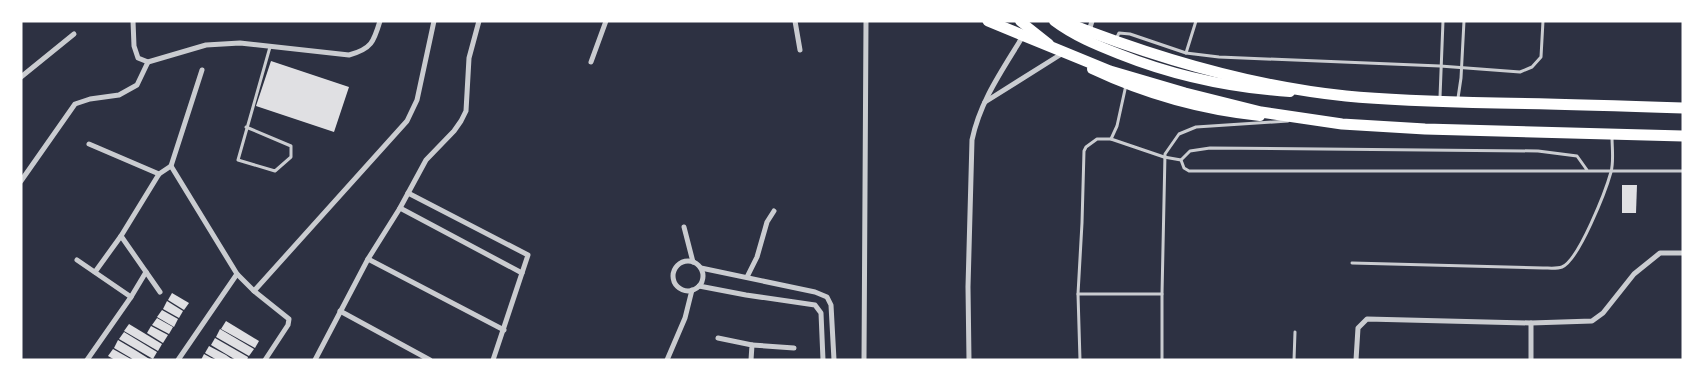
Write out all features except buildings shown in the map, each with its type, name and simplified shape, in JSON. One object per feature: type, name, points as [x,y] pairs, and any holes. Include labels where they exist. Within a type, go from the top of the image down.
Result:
[{"type":"highway","points":[[988,21],[1110,71],[1185,93],[1261,112],[1342,124],[1425,129],[1683,137]]},
{"type":"highway","points":[[1054,21],[1085,41],[1133,60],[1213,82],[1258,90],[1305,94],[1683,106]]},
{"type":"highway","points":[[1062,21],[1119,44],[1192,66],[1266,84],[1346,96],[1427,101],[1683,106]]},
{"type":"highway","points":[[1024,24],[1063,53],[1126,85],[1159,96],[1207,108],[1296,120],[1460,131],[1683,137]]},
{"type":"street","points":[[133,21],[134,46],[138,58],[148,62],[206,45],[240,43],[349,55],[360,52],[374,41],[380,21]]},
{"type":"street","points":[[254,291],[407,121],[417,100],[434,21]]},
{"type":"street","points":[[315,360],[368,259],[400,208],[426,160],[454,131],[466,111],[469,58],[479,21]]},
{"type":"street","points":[[591,62],[606,21]]},
{"type":"street","points":[[794,21],[800,50]]},
{"type":"street","points":[[864,360],[866,21]]},
{"type":"street","points":[[1085,41],[1092,21]]},
{"type":"street","points":[[969,360],[968,287],[972,140],[976,120],[983,104],[1024,24]]},
{"type":"street","points":[[21,77],[74,34]]},
{"type":"street","points":[[983,104],[1063,53]]},
{"type":"street","points":[[21,181],[75,104],[90,99],[120,96],[137,85],[148,62]]},
{"type":"street","points":[[95,272],[121,236],[159,174],[171,166],[202,70]]},
{"type":"street","points":[[89,144],[159,174]]},
{"type":"street","points":[[171,166],[237,274],[254,291],[289,319],[288,325],[265,360]]},
{"type":"street","points":[[408,193],[528,256],[493,360]]},
{"type":"street","points":[[400,208],[522,273]]},
{"type":"street","points":[[747,277],[758,257],[767,222],[774,211]]},
{"type":"street","points":[[684,227],[693,262]]},
{"type":"street","points":[[121,236],[160,292]]},
{"type":"street","points":[[1356,360],[1358,328],[1367,320],[1531,323],[1592,321],[1603,312],[1634,274],[1660,253],[1683,253]]},
{"type":"street","points":[[368,259],[504,330]]},
{"type":"street","points":[[77,260],[131,296]]},
{"type":"street","points":[[701,268],[703,277],[699,286],[692,290],[684,290],[676,285],[673,273],[680,263],[689,261],[701,268],[827,296],[831,305],[834,360]]},
{"type":"street","points":[[87,360],[146,272]]},
{"type":"street","points":[[178,360],[237,274]]},
{"type":"street","points":[[699,286],[815,305],[821,313],[823,360]]},
{"type":"street","points":[[667,360],[685,318],[692,290]]},
{"type":"street","points":[[340,311],[430,360]]},
{"type":"street","points":[[1531,323],[1531,360]]},
{"type":"street","points":[[718,338],[752,344],[794,348]]},
{"type":"street","points":[[751,360],[752,344]]},
{"type":"lane","points":[[1186,53],[1196,21]]},
{"type":"lane","points":[[1440,98],[1443,21]]},
{"type":"lane","points":[[1458,98],[1462,67],[1464,21]]},
{"type":"lane","points":[[1133,60],[1117,37],[1119,33],[1130,34],[1186,53],[1219,57],[1462,67],[1520,72],[1532,67],[1542,57],[1543,21]]},
{"type":"lane","points":[[246,127],[290,146],[290,157],[275,171],[238,160],[246,127],[270,47]]},
{"type":"lane","points":[[1110,139],[1117,126],[1126,85]]},
{"type":"lane","points":[[1162,360],[1164,157],[1179,134],[1196,127],[1296,120]]},
{"type":"lane","points":[[1352,263],[1562,268],[1574,256],[1596,214],[1611,170],[1612,136]]},
{"type":"lane","points":[[1080,360],[1078,294],[1084,151],[1086,147],[1097,139],[1110,139],[1164,157],[1181,160]]},
{"type":"lane","points":[[1181,160],[1190,151],[1210,148],[1538,151],[1577,156],[1587,170]]},
{"type":"lane","points":[[1181,160],[1184,168],[1189,170],[1683,171]]},
{"type":"lane","points":[[1078,294],[1162,294]]},
{"type":"lane","points":[[1294,360],[1295,332]]}]
